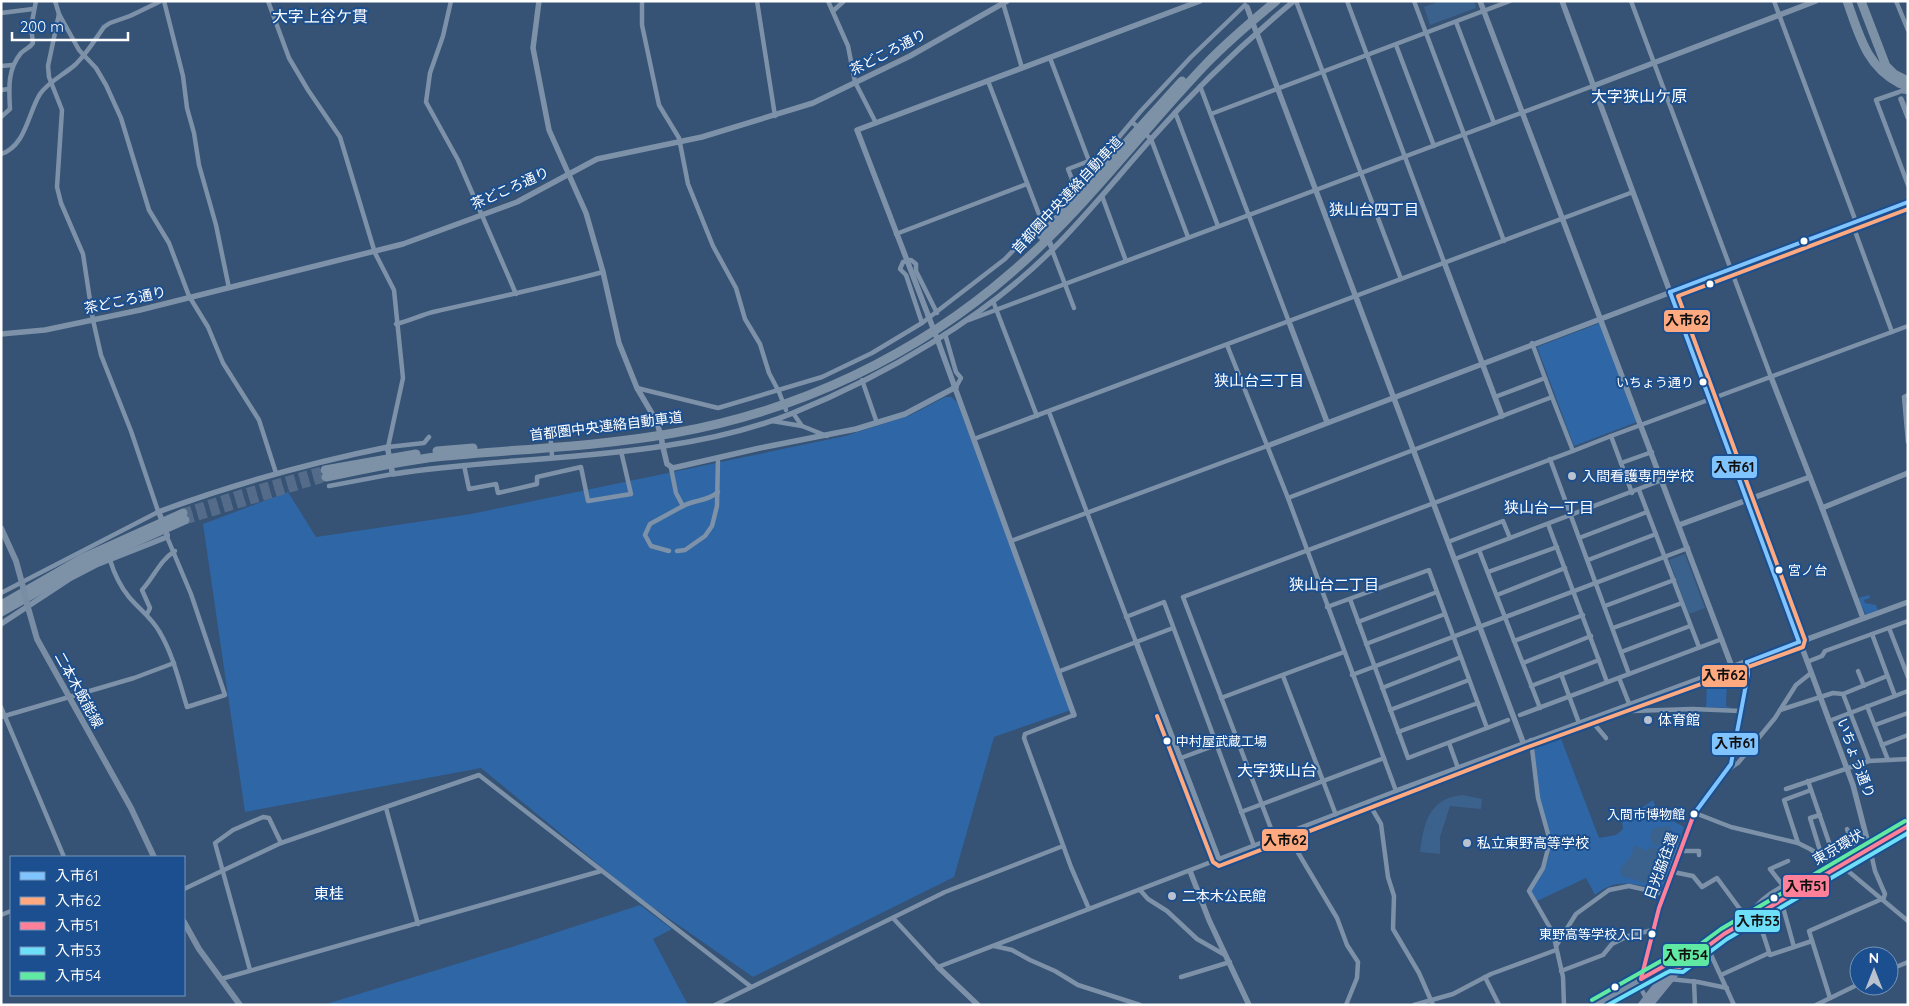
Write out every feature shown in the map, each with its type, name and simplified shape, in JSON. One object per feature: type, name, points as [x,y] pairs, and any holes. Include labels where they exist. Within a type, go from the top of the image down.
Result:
[{"type":"highway","name":"首都圏中央連絡自動車道","points":[[327,478],[423,453],[622,435],[694,424],[763,406],[828,382],[870,362],[948,315],[1010,267],[1071,206],[1203,58],[1267,1]]},
{"type":"highway","name":"首都圏中央連絡自動車道","points":[[327,478],[433,458],[672,434],[764,411],[851,378],[930,334],[972,305],[1014,271],[1076,210],[1207,62],[1276,1]]},
{"type":"highway","points":[[1847,1],[1864,48],[1870,58],[1890,78],[1904,85]]},
{"type":"highway","points":[[1861,1],[1880,56],[1886,66],[1904,85]]},
{"type":"highway","points":[[1,605],[83,558],[184,517],[86,564],[1,612]]},
{"type":"highway","name":"東京環状","points":[[1647,1003],[1677,966],[1704,941],[1745,916],[1780,900],[1908,821]]},
{"type":"highway","name":"東京環状","points":[[1647,1003],[1677,966],[1755,913],[1812,876],[1908,826]]},
{"type":"main road","name":"二本木飯能線","points":[[1,528],[14,556],[37,639],[131,808],[154,856]]},
{"type":"main road","points":[[185,924],[240,1005]]},
{"type":"main road","points":[[1595,1005],[1663,966],[1677,966]]},
{"type":"street","points":[[1,117],[10,109],[9,89],[13,65],[23,51],[33,43],[31,26],[36,1]]},
{"type":"street","points":[[54,1],[59,14],[84,55],[100,72],[116,106],[135,158],[147,204],[168,243],[191,298],[208,327],[223,363],[259,420],[276,473]]},
{"type":"street","points":[[1,154],[10,149],[22,134],[38,99],[51,83],[84,55],[110,23],[163,1],[183,76],[198,165],[216,225],[229,288]]},
{"type":"street","points":[[268,1],[289,58],[340,137],[375,253],[394,290],[403,378],[388,449],[392,472]]},
{"type":"street","points":[[451,1],[443,36],[430,73],[426,102],[458,160],[516,294]]},
{"type":"street","points":[[539,1],[540,11],[534,33],[534,52],[549,130],[584,206],[603,272],[619,343],[637,388],[657,422],[667,464],[671,468],[676,493],[683,506]]},
{"type":"street","points":[[642,1],[642,25],[657,98],[680,141],[688,184],[713,246],[736,288],[745,319],[760,344],[769,373],[789,413],[802,426]]},
{"type":"street","points":[[757,1],[775,116]]},
{"type":"street","points":[[828,1],[848,46],[856,82],[876,123]]},
{"type":"street","points":[[833,10],[844,1]]},
{"type":"street","points":[[1089,909],[1063,846],[1024,736],[1074,715],[1060,671],[956,387],[857,130],[1200,1]]},
{"type":"street","points":[[327,478],[621,451],[662,444],[770,420],[862,380],[945,334],[993,300],[1052,248],[1102,196],[1175,112],[1256,30],[1295,1],[1401,279]]},
{"type":"street","points":[[1347,1],[1502,416]]},
{"type":"street","points":[[1414,1],[1504,241]]},
{"type":"street","points":[[1480,1],[1642,424],[1732,667]]},
{"type":"street","points":[[1211,114],[1396,46],[1510,1]]},
{"type":"street","name":"いちょう通り","points":[[1562,1],[1847,768],[1862,814],[1869,846]]},
{"type":"street","points":[[1631,1],[1730,269],[1863,618]]},
{"type":"street","points":[[1774,1],[1892,332]]},
{"type":"street","points":[[962,323],[1816,1]]},
{"type":"street","points":[[1896,1],[1908,30]]},
{"type":"street","points":[[1004,2],[1022,68]]},
{"type":"street","name":"茶どころ通り","points":[[1,334],[45,330],[93,320],[375,253],[482,216],[545,188],[597,159],[680,141],[775,116],[813,103],[925,48],[1004,2]]},
{"type":"street","points":[[637,388],[718,408],[779,392],[822,377],[872,353],[922,323],[1005,259],[1043,223],[1140,112],[1191,57],[1245,4],[1523,742]]},
{"type":"street","points":[[1,13],[33,9]]},
{"type":"street","points":[[59,14],[48,60],[51,83],[62,110],[57,187],[61,203],[83,254],[93,320],[101,355],[131,431],[167,536],[175,551],[225,695],[187,707],[174,663],[159,630],[147,614],[129,598],[119,582],[110,560]]},
{"type":"street","points":[[1456,22],[1494,123]]},
{"type":"street","points":[[1396,46],[1434,146]]},
{"type":"street","points":[[1050,58],[1092,169]]},
{"type":"street","points":[[1,66],[13,65]]},
{"type":"street","points":[[988,81],[1074,308]]},
{"type":"street","points":[[1904,85],[1908,92]]},
{"type":"street","points":[[1904,85],[1901,99],[1908,117]]},
{"type":"street","points":[[1904,85],[1876,100],[1908,185]]},
{"type":"street","points":[[1200,86],[1327,422]]},
{"type":"street","points":[[1,90],[9,89]]},
{"type":"street","points":[[1175,112],[1218,226]]},
{"type":"street","points":[[1132,122],[1151,139],[1188,238]]},
{"type":"street","points":[[1075,187],[1068,169],[1089,161]]},
{"type":"street","points":[[896,234],[1027,184]]},
{"type":"street","points":[[974,439],[1633,192]]},
{"type":"street","points":[[1102,196],[1126,261]]},
{"type":"street","points":[[1011,541],[1267,446],[1482,362],[1908,202]]},
{"type":"street","points":[[922,323],[906,275],[900,269],[901,264],[910,260],[916,264],[916,271],[937,313]]},
{"type":"street","points":[[396,324],[435,312],[603,272]]},
{"type":"street","points":[[993,300],[1037,416]]},
{"type":"street","points":[[1275,838],[1183,597],[1908,326]]},
{"type":"street","points":[[671,468],[796,440],[828,436],[905,414],[956,387],[961,378],[956,372],[945,334]]},
{"type":"street","points":[[1532,343],[1572,450]]},
{"type":"street","points":[[1227,344],[1288,498],[1396,791]]},
{"type":"street","points":[[1495,397],[1545,378]]},
{"type":"street","points":[[862,380],[877,423]]},
{"type":"street","points":[[1908,395],[1904,397],[1908,442]]},
{"type":"street","points":[[1288,498],[1552,397]]},
{"type":"street","points":[[1049,412],[1219,860]]},
{"type":"street","points":[[770,420],[802,426],[828,436]]},
{"type":"street","points":[[550,432],[552,456]]},
{"type":"street","points":[[1612,436],[1632,492]]},
{"type":"street","points":[[1,593],[101,541],[159,514],[307,464],[424,443],[429,437]]},
{"type":"street","points":[[464,465],[469,490],[496,484],[498,493],[537,484],[537,477],[581,467],[588,501],[630,494],[621,451]]},
{"type":"street","points":[[1621,463],[1652,452]]},
{"type":"street","points":[[677,551],[685,550],[709,532],[715,522],[718,492],[718,458]]},
{"type":"street","points":[[1550,459],[1629,674]]},
{"type":"street","points":[[1822,508],[1908,473]]},
{"type":"street","points":[[1679,525],[1810,477]]},
{"type":"street","points":[[1455,559],[1662,480]]},
{"type":"street","points":[[1639,490],[1699,647]]},
{"type":"street","points":[[669,552],[649,544],[646,537],[647,528],[650,524],[692,501],[709,500],[718,492]]},
{"type":"street","points":[[709,500],[717,506]]},
{"type":"street","points":[[1579,538],[1647,512]]},
{"type":"street","points":[[1448,542],[1503,521],[1510,538]]},
{"type":"street","points":[[1548,524],[1607,682]]},
{"type":"street","points":[[1588,560],[1656,534]]},
{"type":"street","points":[[1,624],[71,578],[167,536]]},
{"type":"street","points":[[1488,572],[1557,546]]},
{"type":"street","points":[[1352,675],[1688,548]]},
{"type":"street","points":[[1479,550],[1540,708]]},
{"type":"street","points":[[147,614],[150,608],[142,590],[155,574],[164,557],[175,551]]},
{"type":"street","points":[[1497,595],[1565,568]]},
{"type":"street","points":[[1327,606],[1429,570],[1487,728]]},
{"type":"street","points":[[1604,606],[1674,580]]},
{"type":"street","points":[[1358,622],[1437,592]]},
{"type":"street","points":[[1350,599],[1408,758],[1508,720]]},
{"type":"street","points":[[1126,617],[1164,602],[1254,846]]},
{"type":"street","points":[[938,967],[1523,742],[1908,602]]},
{"type":"street","points":[[1613,628],[1682,603]]},
{"type":"street","points":[[1366,644],[1445,614]]},
{"type":"street","points":[[1514,641],[1583,615]]},
{"type":"street","points":[[1807,662],[1822,656],[1825,651],[1907,623]]},
{"type":"street","points":[[1621,652],[1690,626]]},
{"type":"street","points":[[1060,671],[1173,628]]},
{"type":"street","points":[[1889,628],[1908,677]]},
{"type":"street","points":[[1872,634],[1895,696]]},
{"type":"street","points":[[1523,663],[1590,636]]},
{"type":"street","points":[[1520,715],[1722,639]]},
{"type":"street","points":[[1221,698],[1344,652]]},
{"type":"street","points":[[1382,688],[1461,657]]},
{"type":"street","points":[[1531,686],[1599,660]]},
{"type":"street","name":"日光脇往還","points":[[1639,980],[1664,894],[1695,813],[1728,769],[1735,751],[1748,674],[1747,662]]},
{"type":"street","points":[[3,716],[134,678],[174,663]]},
{"type":"street","points":[[1858,671],[1864,686]]},
{"type":"street","points":[[1728,769],[1738,763],[1780,710],[1796,685],[1811,673]]},
{"type":"street","points":[[1561,674],[1579,723]]},
{"type":"street","points":[[1283,676],[1336,815]]},
{"type":"street","points":[[1780,710],[1833,693],[1843,694],[1887,676]]},
{"type":"street","points":[[1619,678],[1632,711],[1692,709],[1741,711]]},
{"type":"street","points":[[1390,710],[1470,680]]},
{"type":"street","points":[[1829,721],[1908,691]]},
{"type":"street","points":[[1843,694],[1869,761]]},
{"type":"street","points":[[1398,732],[1478,703]]},
{"type":"street","points":[[1867,706],[1888,760]]},
{"type":"street","points":[[1,707],[3,716],[64,856]]},
{"type":"street","points":[[1875,725],[1908,713]]},
{"type":"street","points":[[1590,719],[1606,738]]},
{"type":"street","points":[[1882,744],[1908,735]]},
{"type":"street","points":[[1531,740],[1538,798],[1550,841],[1543,868],[1529,892],[1553,933],[1561,971],[1564,1005]]},
{"type":"street","points":[[1449,742],[1458,768]]},
{"type":"street","points":[[1181,758],[1216,745]]},
{"type":"street","points":[[1242,812],[1384,758]]},
{"type":"street","points":[[1786,789],[1869,761],[1908,759]]},
{"type":"street","points":[[185,889],[282,844],[479,776],[750,986]]},
{"type":"street","points":[[1808,781],[1837,864]]},
{"type":"street","points":[[1798,843],[1784,800],[1811,790]]},
{"type":"street","points":[[1368,802],[1381,824],[1388,877],[1394,896],[1393,929],[1419,972],[1432,1003]]},
{"type":"street","points":[[386,808],[418,924]]},
{"type":"street","points":[[1695,813],[1731,828],[1798,843],[1837,864],[1908,921]]},
{"type":"street","points":[[1820,815],[1810,818],[1822,856]]},
{"type":"street","points":[[250,970],[215,843],[233,830],[257,818],[269,818],[282,844]]},
{"type":"street","points":[[1847,829],[1855,852]]},
{"type":"street","points":[[1287,834],[1337,918],[1347,946],[1358,962],[1357,978],[1346,1005]]},
{"type":"street","points":[[716,1005],[750,986],[968,882],[1063,846]]},
{"type":"street","points":[[1830,998],[1809,931],[1882,899],[1885,894],[1875,871],[1869,846]]},
{"type":"street","points":[[1680,851],[1699,850],[1699,855]]},
{"type":"street","points":[[1784,887],[1770,870],[1788,861]]},
{"type":"street","points":[[221,979],[601,871]]},
{"type":"street","points":[[1190,871],[1209,920],[1249,1005]]},
{"type":"street","points":[[1673,872],[1693,876],[1702,887],[1717,878],[1745,916]]},
{"type":"street","points":[[1769,953],[1755,913],[1756,905],[1804,876],[1812,876]]},
{"type":"street","points":[[1414,1005],[1432,1003],[1485,977],[1556,948],[1576,914],[1609,890],[1629,886],[1664,894]]},
{"type":"street","points":[[1140,890],[1148,899],[1167,910],[1197,939],[1229,960]]},
{"type":"street","points":[[1780,900],[1794,947]]},
{"type":"street","points":[[893,918],[938,967],[978,1005]]},
{"type":"street","points":[[1561,971],[1603,955],[1612,944],[1628,936],[1653,930]]},
{"type":"street","points":[[1721,975],[1769,953],[1770,955],[1812,941]]},
{"type":"street","points":[[993,946],[1012,950],[1055,970],[1078,985],[1140,1005]]},
{"type":"street","points":[[1707,946],[1734,1005]]},
{"type":"street","points":[[1181,977],[1229,960]]},
{"type":"street","points":[[1485,977],[1500,1005]]},
{"type":"street","points":[[1668,979],[1694,981],[1727,988]]},
{"type":"street","points":[[1639,980],[1647,1003]]},
{"type":"street","points":[[1694,981],[1695,1005]]},
{"type":"street","points":[[1816,1005],[1849,989]]},
{"type":"shaded area","points":[[1441,1],[1474,1],[1476,8],[1430,25],[1424,7]]},
{"type":"shaded area","points":[[1600,323],[1637,422],[1574,446],[1537,347]]},
{"type":"shaded area","points":[[945,397],[951,397],[957,402],[1071,710],[994,737],[954,877],[753,977],[638,897],[481,768],[245,812],[203,524],[288,492],[316,537],[471,514],[845,436],[911,415]]},
{"type":"shaded area","points":[[1685,554],[1705,608],[1689,614],[1669,560]]},
{"type":"shaded area","points":[[1869,595],[1870,598],[1864,600],[1865,603],[1876,605],[1878,610],[1866,615],[1858,598]]},
{"type":"shaded area","points":[[1727,679],[1726,706],[1732,708],[1706,707],[1707,681],[1712,682]]},
{"type":"shaded area","points":[[1560,736],[1599,838],[1616,835],[1623,829],[1622,822],[1653,800],[1657,812],[1684,827],[1662,890],[1635,884],[1619,884],[1603,889],[1595,895],[1586,878],[1537,901],[1529,889],[1544,868],[1549,856],[1551,841],[1539,798],[1534,744]]},
{"type":"shaded area","points":[[1463,795],[1482,799],[1481,809],[1450,806],[1440,837],[1440,854],[1420,852],[1426,822],[1430,813],[1442,801]]},
{"type":"shaded area","points":[[1668,826],[1674,833],[1674,846],[1654,846],[1650,838],[1652,829]]},
{"type":"shaded area","points":[[1635,845],[1647,851],[1650,847],[1671,850],[1660,882],[1646,883],[1622,876],[1620,869],[1631,856]]},
{"type":"shaded area","points":[[640,905],[672,929],[653,939],[688,1005],[323,1005],[512,947]]},
{"type":"waterway","points":[[87,48],[103,24],[132,13]]},
{"type":"waterway","points":[[59,74],[68,67]]},
{"type":"waterway","points":[[1904,98],[1908,95]]},
{"type":"waterway","points":[[26,122],[29,114]]},
{"type":"waterway","points":[[8,148],[19,136]]},
{"type":"tunnel","points":[[183,513],[325,470]]},
{"type":"tunnel","points":[[185,520],[326,477]]},
{"type":"transit line","name":"入市61","points":[[1670,292],[1908,202]]},
{"type":"transit line","name":"入市62","points":[[1157,716],[1213,862],[1219,866],[1525,748],[1803,647],[1805,640],[1678,296],[1908,209]]},
{"type":"transit line","name":"入市61","points":[[1670,292],[1799,642]]},
{"type":"transit line","name":"入市61","points":[[1747,662],[1799,642]]},
{"type":"transit line","name":"入市61","points":[[1694,814],[1731,764],[1748,674],[1747,662]]},
{"type":"transit line","name":"入市51","points":[[1641,979],[1659,908],[1694,814]]},
{"type":"transit line","name":"入市54","points":[[1592,1000],[1661,961],[1669,958],[1679,960],[1721,929],[1905,821]]},
{"type":"transit line","name":"入市51","points":[[1641,979],[1666,965],[1680,967],[1724,934],[1908,826]]},
{"type":"transit line","name":"入市53","points":[[1608,1005],[1670,971],[1683,972],[1727,939],[1908,833]]},
{"type":"place","name":"いちょう通り","points":[[1703,382]]},
{"type":"place","name":"入間看護専門学校","points":[[1572,476]]},
{"type":"place","name":"宮ノ台","points":[[1779,570]]},
{"type":"place","name":"体育館","points":[[1648,720]]},
{"type":"place","name":"中村屋武蔵工場","points":[[1167,741]]},
{"type":"place","name":"入間市博物館","points":[[1694,814]]},
{"type":"place","name":"私立東野高等学校","points":[[1467,843]]},
{"type":"place","name":"二本木公民館","points":[[1172,896]]},
{"type":"place","name":"東野高等学校入口","points":[[1652,934]]},
{"type":"district","name":"大字上谷ケ貫","points":[[320,16]]},
{"type":"district","name":"大字狭山ケ原","points":[[1639,96]]},
{"type":"district","name":"狭山台四丁目","points":[[1374,209]]},
{"type":"district","name":"狭山台三丁目","points":[[1259,380]]},
{"type":"district","name":"狭山台一丁目","points":[[1549,507]]},
{"type":"district","name":"狭山台二丁目","points":[[1334,584]]},
{"type":"district","name":"大字狭山台","points":[[1277,770]]},
{"type":"district","name":"東桂","points":[[329,893]]}]
